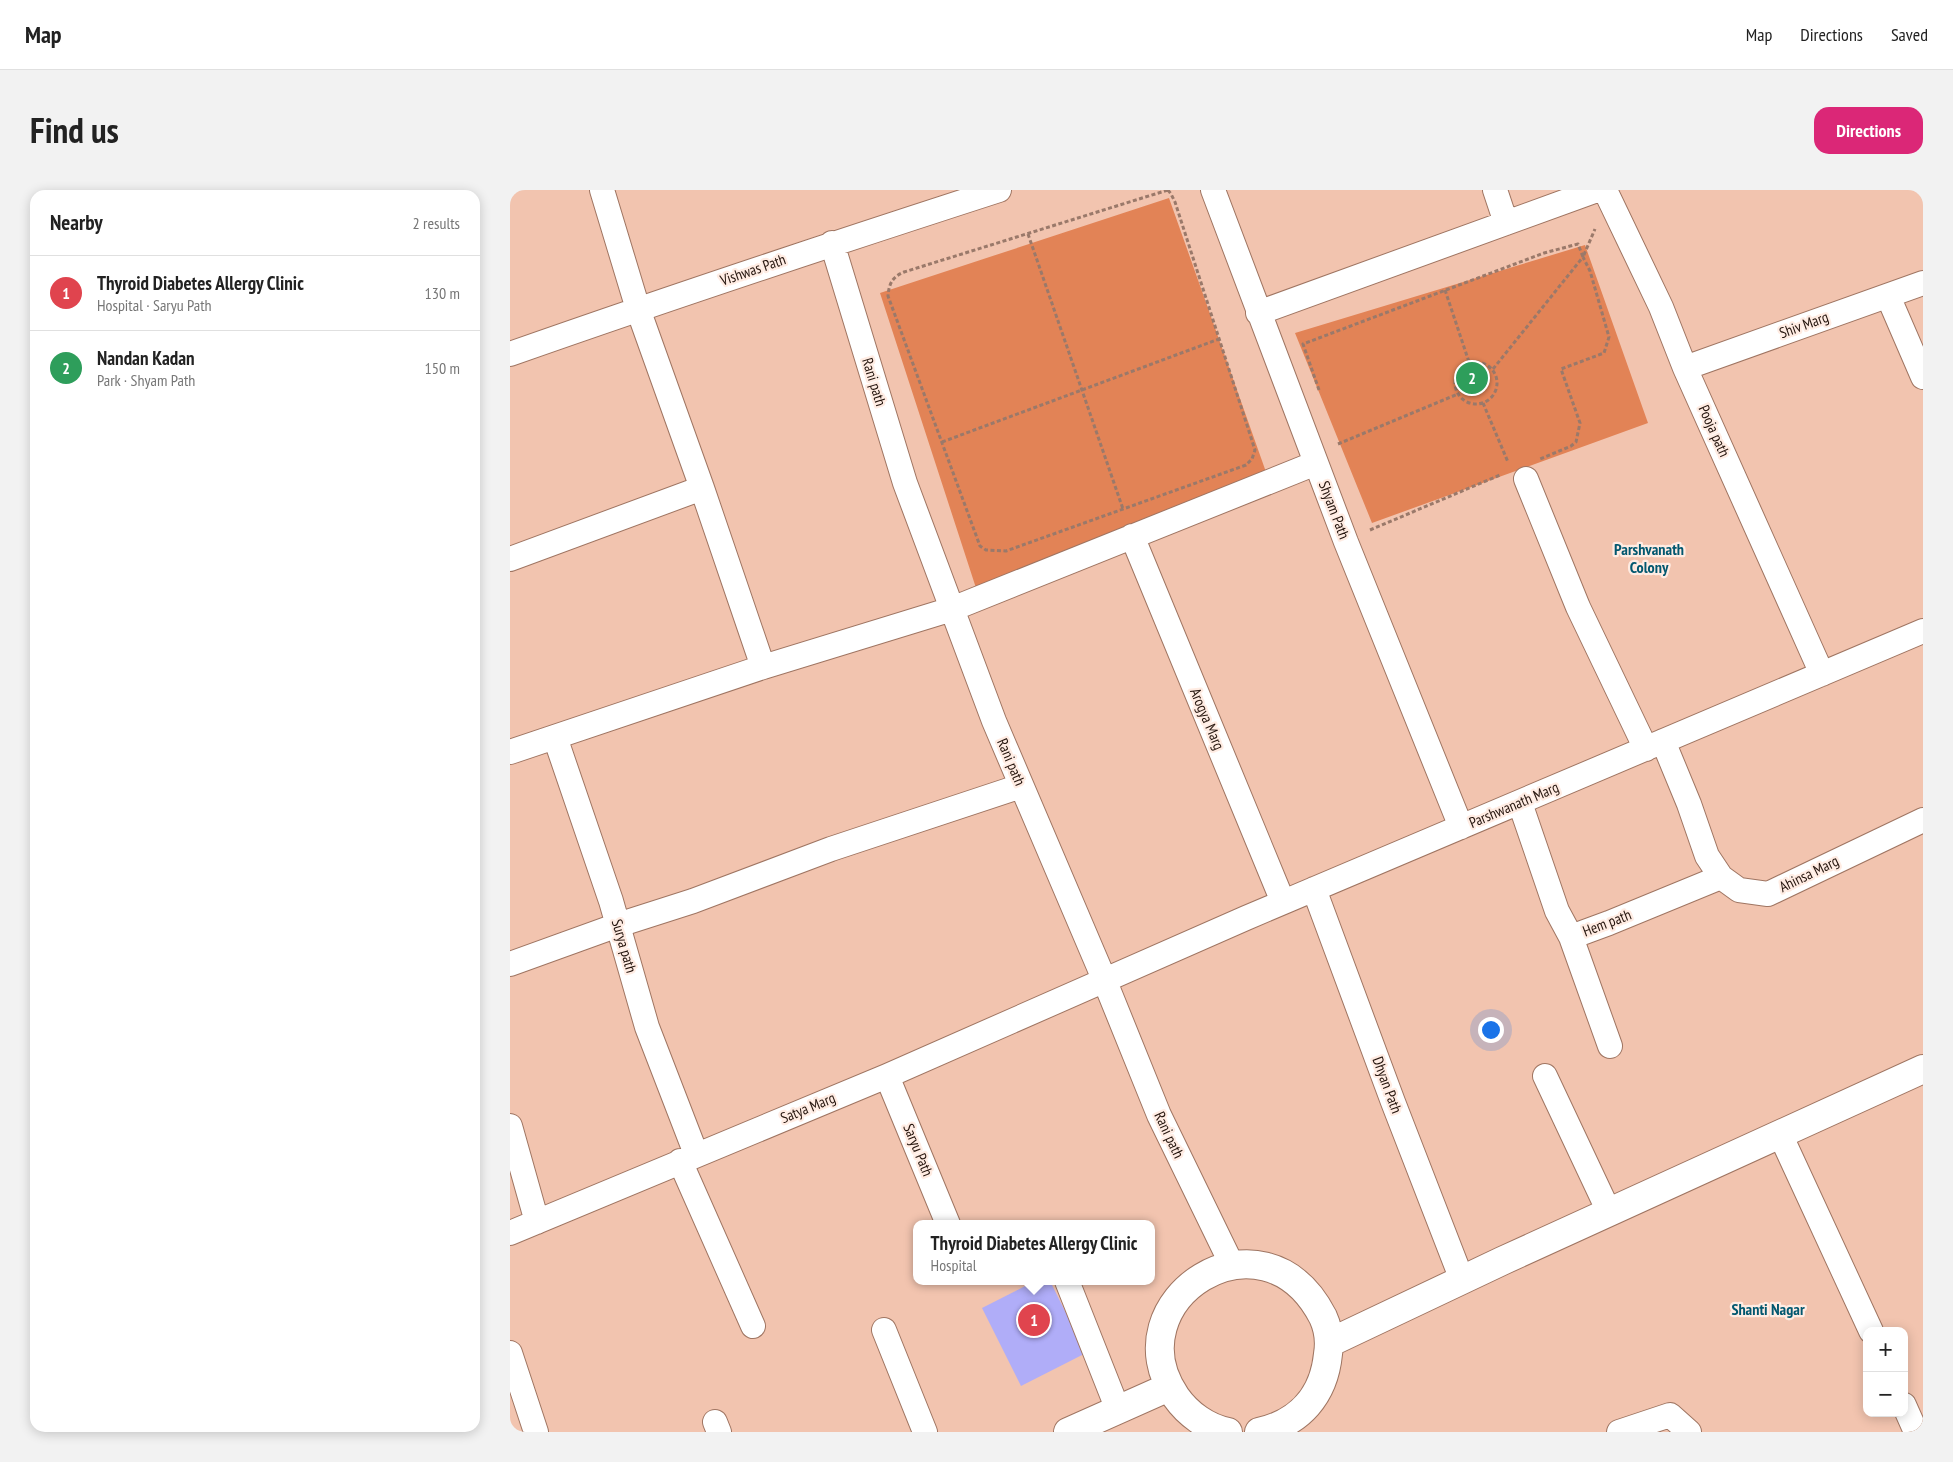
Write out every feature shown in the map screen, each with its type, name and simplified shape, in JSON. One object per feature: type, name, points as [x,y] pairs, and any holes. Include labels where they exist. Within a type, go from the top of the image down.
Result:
[{"type":"street","points":[[602,190],[638,309],[763,667]]},
{"type":"street","name":"Vishwas Path","points":[[510,354],[832,243],[999,190]]},
{"type":"street","name":"Shyam Path","points":[[1213,190],[1316,463],[1461,827]]},
{"type":"street","points":[[1495,190],[1506,223]]},
{"type":"street","points":[[1258,312],[1506,223],[1603,192]]},
{"type":"street","name":"Pooja path","points":[[1603,192],[1661,307],[1686,368],[1822,674]]},
{"type":"street","name":"Rani path","points":[[832,243],[905,483],[994,721],[1104,979],[1159,1115],[1232,1265]]},
{"type":"street","name":"Shiv Marg","points":[[1686,368],[1923,283]]},
{"type":"street","points":[[1888,296],[1923,377]]},
{"type":"street","points":[[510,752],[763,667],[952,609],[1316,463]]},
{"type":"street","name":"Ahinsa Marg","points":[[1525,470],[1578,607],[1654,745],[1689,804],[1707,856],[1720,877],[1739,890],[1768,894],[1923,820]]},
{"type":"street","points":[[510,559],[702,488]]},
{"type":"street","name":"Arogya Marg","points":[[1132,536],[1283,902]]},
{"type":"street","name":"Parshwanath Marg","points":[[1104,979],[1923,631]]},
{"type":"street","name":"Surya path","points":[[555,737],[618,925],[647,1028],[688,1158],[753,1326]]},
{"type":"street","points":[[510,964],[618,925],[693,901],[831,849],[1021,786]]},
{"type":"street","name":"Hem path","points":[[1520,803],[1557,911],[1571,937],[1720,877]]},
{"type":"street","name":"Dhyan Path","points":[[1314,889],[1393,1102],[1462,1280]]},
{"type":"street","points":[[1571,937],[1610,1046]]},
{"type":"street","name":"Satya Marg","points":[[510,1233],[887,1076],[1104,979]]},
{"type":"street","points":[[1330,1343],[1609,1212],[1923,1069]]},
{"type":"street","name":"Saryu Path","points":[[887,1076],[946,1220]]},
{"type":"street","points":[[1545,1076],[1609,1212]]},
{"type":"street","points":[[510,1126],[537,1222]]},
{"type":"street","points":[[1780,1134],[1869,1327]]},
{"type":"street","points":[[1228,1432],[1202,1423],[1183,1407],[1170,1387],[1162,1365],[1161,1343],[1166,1321],[1176,1300],[1197,1280],[1210,1272],[1232,1265],[1255,1265],[1278,1271],[1298,1283],[1314,1300],[1324,1320],[1330,1343],[1326,1371],[1315,1397],[1299,1424],[1259,1432]]},
{"type":"street","points":[[1069,1285],[1118,1410]]},
{"type":"street","points":[[884,1330],[925,1432]]},
{"type":"street","points":[[510,1353],[536,1432]]},
{"type":"street","points":[[1068,1432],[1170,1387]]},
{"type":"street","points":[[1908,1414],[1916,1432]]},
{"type":"street","points":[[1620,1432],[1670,1415],[1689,1432]]},
{"type":"path","points":[[1168,190],[1174,202],[1255,450],[1252,459],[1246,465],[1006,551],[986,550],[980,546],[888,296],[890,282],[896,275],[904,272],[1168,190]]},
{"type":"path","points":[[1493,369],[1583,257],[1603,192]]},
{"type":"path","points":[[1028,234],[1123,509]]},
{"type":"path","points":[[1322,398],[1303,344],[1544,253],[1578,244],[1590,271],[1609,337],[1604,353],[1561,369],[1580,423],[1576,442],[1525,470],[1483,403]]},
{"type":"path","points":[[1445,290],[1469,362]]},
{"type":"path","points":[[942,442],[1219,339]]},
{"type":"path","points":[[1469,362],[1482,362],[1493,369],[1496,375],[1497,388],[1489,400],[1483,403],[1469,403],[1458,394],[1456,376],[1459,370],[1469,362]]},
{"type":"path","points":[[1338,444],[1458,394]]},
{"type":"path","points":[[1334,435],[1341,453]]},
{"type":"path","points":[[1365,522],[1368,531],[1502,475]]},
{"type":"shaded area","points":[[1169,198],[1266,472],[976,588],[880,293]]},
{"type":"shaded area","points":[[1585,245],[1648,423],[1372,523],[1295,333]]},
{"type":"building","points":[[1027,1285],[1052,1285],[1086,1353],[1021,1386],[982,1308]]},
{"type":"place","name":"Nandan Kadan","points":[[1472,378]]},
{"type":"place","name":"Thyroid Diabetes Allergy Clinic","points":[[1034,1320]]},
{"type":"district","name":"Parshvanath Colony","points":[[1649,558]]},
{"type":"district","name":"Shanti Nagar","points":[[1768,1309]]}]
